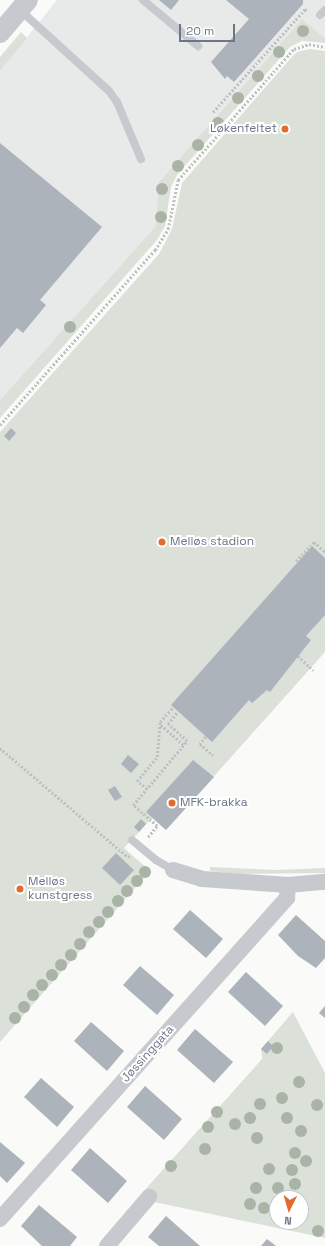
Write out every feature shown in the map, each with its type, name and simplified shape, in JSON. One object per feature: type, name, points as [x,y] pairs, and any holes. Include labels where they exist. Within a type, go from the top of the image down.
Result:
[{"type":"street","points":[[0,33],[24,5]]},
{"type":"street","points":[[173,870],[202,879],[288,885],[325,882]]},
{"type":"street","name":"Jøssinggata","points":[[0,1219],[288,898],[288,885]]},
{"type":"street","points":[[107,1246],[149,1197]]},
{"type":"lane","points":[[143,0],[198,46]]},
{"type":"lane","points":[[24,5],[109,91],[117,102],[141,159]]},
{"type":"lane","points":[[132,840],[173,870]]},
{"type":"path","points":[[213,112],[305,9],[323,12]]},
{"type":"path","points":[[0,425],[155,250],[168,229],[178,180],[294,49],[309,44],[325,47]]},
{"type":"path","points":[[296,561],[314,542],[325,552]]},
{"type":"path","points":[[298,656],[313,670]]},
{"type":"path","points":[[146,789],[137,781],[160,750],[161,725],[173,707]]},
{"type":"path","points":[[0,748],[128,857],[140,847],[157,826],[133,805],[187,742],[168,724],[178,711]]},
{"type":"path","points":[[161,725],[184,745]]},
{"type":"path","points":[[206,737],[200,744],[213,755]]},
{"type":"shaded area","points":[[57,0],[325,0],[325,38],[302,19],[159,182],[155,227],[0,400],[0,71]]},
{"type":"shaded area","points":[[302,19],[325,38],[325,43],[302,41],[290,47],[177,175],[171,187],[165,226],[157,240],[0,418],[0,400],[155,227],[159,182]]},
{"type":"shaded area","points":[[21,32],[27,38],[0,71],[0,57]]},
{"type":"shaded area","name":"Melløs stadion","points":[[310,49],[325,51],[325,652],[166,830],[152,818],[124,848],[150,871],[0,1042],[0,432],[159,254],[172,229],[182,183],[290,59],[297,52]]},
{"type":"shaded area","points":[[210,867],[277,870],[325,868],[325,873],[236,874],[210,871]]},
{"type":"shaded area","points":[[293,1012],[325,1073],[325,1238],[287,1230],[309,1230],[309,1190],[269,1190],[269,1226],[154,1202],[143,1192],[262,1059],[261,1049]]},
{"type":"building","points":[[159,0],[179,0],[171,10]]},
{"type":"building","points":[[226,0],[303,0],[303,4],[234,82],[227,76],[225,79],[211,62],[249,19]]},
{"type":"building","points":[[0,143],[102,227],[40,300],[46,305],[23,333],[17,328],[0,348]]},
{"type":"building","points":[[11,428],[16,433],[9,441],[4,436]]},
{"type":"building","points":[[312,546],[325,558],[325,615],[306,636],[311,640],[270,692],[267,690],[252,703],[249,700],[212,742],[171,705]]},
{"type":"building","points":[[128,755],[139,764],[131,773],[121,764]]},
{"type":"building","name":"MFK-brakka","points":[[193,760],[214,777],[166,830],[146,812]]},
{"type":"building","points":[[115,786],[122,797],[115,801],[108,790]]},
{"type":"building","points":[[141,819],[146,824],[139,832],[134,827]]},
{"type":"building","points":[[116,853],[134,870],[120,885],[102,868]]},
{"type":"building","points":[[190,910],[223,939],[206,958],[173,929]]},
{"type":"building","points":[[296,915],[325,941],[325,958],[316,968],[298,956],[278,935]]},
{"type":"building","points":[[140,966],[174,995],[157,1015],[123,985]]},
{"type":"building","points":[[246,972],[283,1006],[265,1026],[228,992]]},
{"type":"building","points":[[325,1006],[325,1018],[319,1013]]},
{"type":"building","points":[[91,1022],[124,1051],[107,1071],[74,1041]]},
{"type":"building","points":[[195,1029],[233,1062],[214,1083],[177,1050]]},
{"type":"building","points":[[268,1041],[273,1046],[267,1054],[261,1049]]},
{"type":"building","points":[[41,1078],[74,1107],[57,1127],[24,1097]]},
{"type":"building","points":[[145,1086],[182,1119],[164,1140],[127,1107]]},
{"type":"building","points":[[0,1142],[25,1163],[7,1183],[0,1176]]},
{"type":"building","points":[[90,1148],[127,1181],[108,1203],[71,1170]]},
{"type":"building","points":[[39,1205],[77,1237],[70,1246],[42,1246],[21,1226]]},
{"type":"building","points":[[166,1216],[200,1246],[159,1246],[148,1237]]},
{"type":"building","points":[[267,1239],[276,1246],[261,1246]]},
{"type":"place","name":"Løkenfeltet","points":[[285,129]]},
{"type":"place","name":"Melløs stadion","points":[[162,542]]},
{"type":"place","name":"MFK-brakka","points":[[172,803]]},
{"type":"place","name":"Melløs kunstgress","points":[[20,889]]}]
